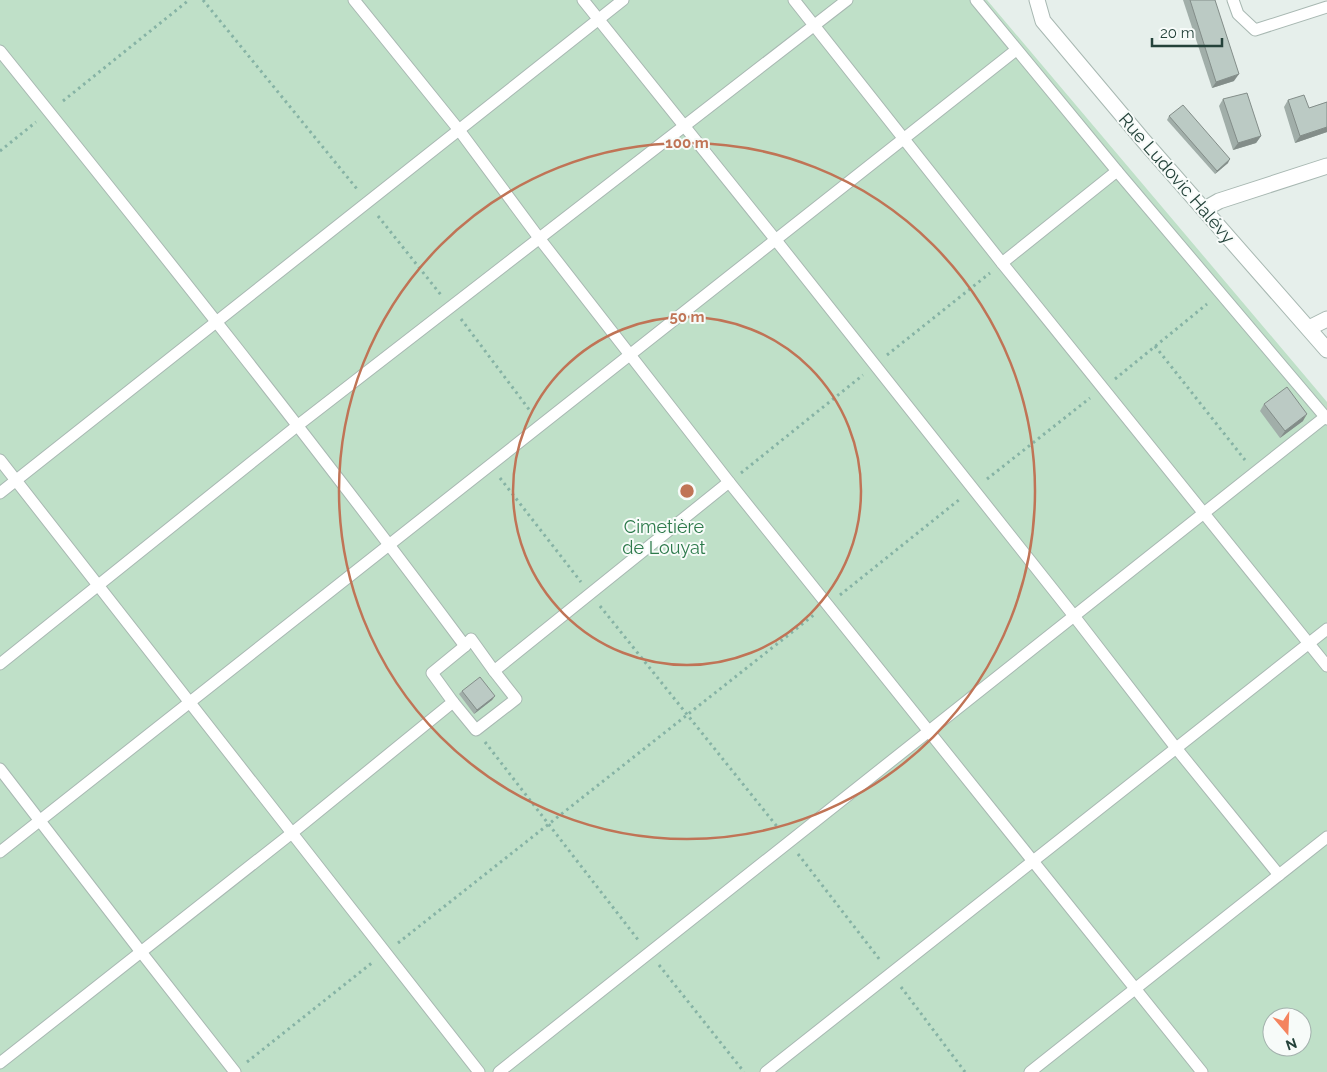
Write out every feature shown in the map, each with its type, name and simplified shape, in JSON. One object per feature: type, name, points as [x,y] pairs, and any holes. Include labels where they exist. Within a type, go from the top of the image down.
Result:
[{"type":"street","name":"Rue Ludovic Halévy","points":[[1037,0],[1044,21],[1144,140],[1327,350]]},
{"type":"street","points":[[1205,209],[1219,201],[1327,166]]},
{"type":"street","points":[[1308,328],[1327,319]]},
{"type":"lane","points":[[354,0],[460,130],[539,238],[729,482],[1202,1072]]},
{"type":"lane","points":[[583,0],[776,239],[1176,748],[1279,875]]},
{"type":"lane","points":[[0,493],[624,0]]},
{"type":"lane","points":[[794,0],[1102,389],[1327,666]]},
{"type":"lane","points":[[0,664],[297,426],[847,0]]},
{"type":"lane","points":[[499,1072],[1255,472],[1326,418],[1117,171],[976,0]]},
{"type":"lane","points":[[1233,0],[1238,14],[1255,30],[1327,7]]},
{"type":"lane","points":[[0,852],[1016,50]]},
{"type":"lane","points":[[0,51],[297,426],[464,646]]},
{"type":"lane","points":[[1002,263],[1117,171]]},
{"type":"lane","points":[[0,460],[479,1072]]},
{"type":"lane","points":[[494,671],[729,482]]},
{"type":"lane","points":[[766,1072],[1327,629]]},
{"type":"lane","points":[[471,639],[516,699],[476,730],[452,702],[432,673],[464,646],[471,639]]},
{"type":"lane","points":[[0,1063],[292,834],[452,702]]},
{"type":"lane","points":[[0,769],[140,952],[235,1072]]},
{"type":"lane","points":[[1030,1072],[1327,837]]},
{"type":"path","points":[[0,151],[189,0]]},
{"type":"path","points":[[235,1072],[1220,294]]},
{"type":"path","points":[[1155,346],[1255,472]]},
{"type":"path","points":[[490,464],[590,594],[789,842],[965,1072]]},
{"type":"path","points":[[476,730],[744,1072]]},
{"type":"green space","name":"Cimetière de Louyat","points":[[0,0],[987,0],[1327,402],[1327,1072],[0,1072]]},
{"type":"building","points":[[1190,0],[1215,0],[1239,74],[1216,82]]},
{"type":"building","points":[[1247,93],[1261,136],[1238,143],[1223,99]]},
{"type":"building","points":[[1304,95],[1309,108],[1327,102],[1327,127],[1300,136],[1288,100]]},
{"type":"building","points":[[1183,105],[1230,159],[1217,171],[1169,116]]},
{"type":"building","points":[[1287,387],[1307,414],[1285,431],[1264,404]]},
{"type":"building","points":[[480,677],[495,696],[477,710],[462,691]]}]
